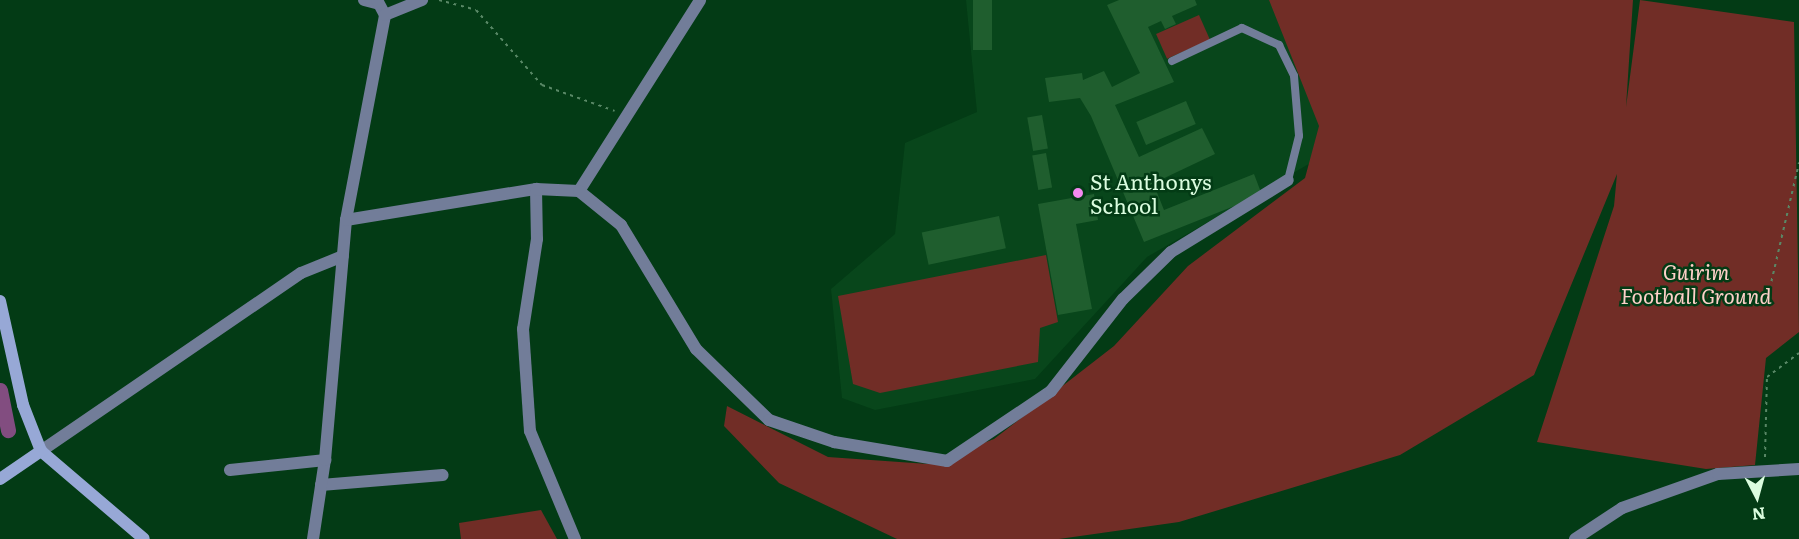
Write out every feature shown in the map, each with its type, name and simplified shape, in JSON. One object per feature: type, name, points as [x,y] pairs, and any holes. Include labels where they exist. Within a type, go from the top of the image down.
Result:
[{"type":"street","points":[[385,15],[422,0]]},
{"type":"street","points":[[579,191],[700,0]]},
{"type":"street","points":[[372,1],[385,15]]},
{"type":"street","points":[[313,539],[325,460],[346,220],[385,15]]},
{"type":"street","points":[[346,220],[536,189],[579,191],[621,225],[696,349],[769,420],[834,442],[947,461],[1051,391],[1123,299],[1171,252],[1288,180]]},
{"type":"street","points":[[536,189],[537,239],[523,329],[530,431],[575,539]]},
{"type":"street","points":[[0,479],[301,273],[343,256]]},
{"type":"street","points":[[0,301],[23,405],[41,451],[144,539]]},
{"type":"street","points":[[230,470],[325,460]]},
{"type":"street","points":[[1575,539],[1622,508],[1718,474],[1765,474],[1799,469]]},
{"type":"street","points":[[321,486],[442,475]]},
{"type":"lane","points":[[1172,61],[1242,28],[1279,45],[1294,76],[1299,136],[1288,180]]},
{"type":"path","points":[[439,0],[476,10],[542,86],[628,114]]},
{"type":"path","points":[[1768,296],[1799,163]]},
{"type":"path","points":[[1765,474],[1767,377],[1799,353]]},
{"type":"shaded area","name":"St Anthonys School","points":[[966,0],[1283,0],[1328,153],[1147,257],[1035,379],[875,410],[842,398],[831,289],[895,234],[905,143],[977,112]]},
{"type":"green space","name":"Guirim Football Ground","points":[[1269,0],[1633,0],[1626,107],[1640,0],[1794,22],[1799,332],[1766,358],[1755,465],[1706,469],[1537,442],[1614,206],[1617,174],[1534,375],[1400,455],[1179,522],[1059,539],[897,539],[779,483],[724,426],[727,406],[828,457],[928,464],[994,439],[1114,346],[1188,266],[1305,178],[1319,126]]},
{"type":"green space","points":[[1199,15],[1210,40],[1167,59],[1156,34]]},
{"type":"green space","points":[[1046,255],[1058,322],[1040,328],[1038,362],[880,393],[853,384],[838,296]]},
{"type":"green space","points":[[541,510],[557,539],[461,539],[459,523]]},
{"type":"building","points":[[973,0],[992,0],[992,50],[973,50]]},
{"type":"building","points":[[1119,0],[1195,0],[1197,5],[1172,16],[1176,24],[1165,29],[1161,21],[1148,27],[1174,82],[1115,105],[1139,157],[1202,128],[1215,154],[1137,191],[1154,185],[1164,210],[1254,174],[1262,195],[1144,242],[1091,116],[1080,98],[1049,102],[1045,78],[1082,73],[1083,80],[1104,71],[1112,87],[1140,73],[1107,5]]},
{"type":"building","points":[[1186,101],[1196,124],[1146,145],[1136,122]]},
{"type":"building","points":[[1042,115],[1048,148],[1033,151],[1027,118]]},
{"type":"building","points":[[1046,153],[1052,187],[1038,190],[1032,155]]},
{"type":"building","points":[[1094,194],[1098,220],[1076,224],[1092,309],[1058,315],[1038,204]]},
{"type":"building","points":[[999,216],[1006,248],[929,265],[922,232]]},
{"type":"waterway","points":[[0,390],[8,430]]},
{"type":"place","name":"St Anthonys School","points":[[1078,193]]}]
